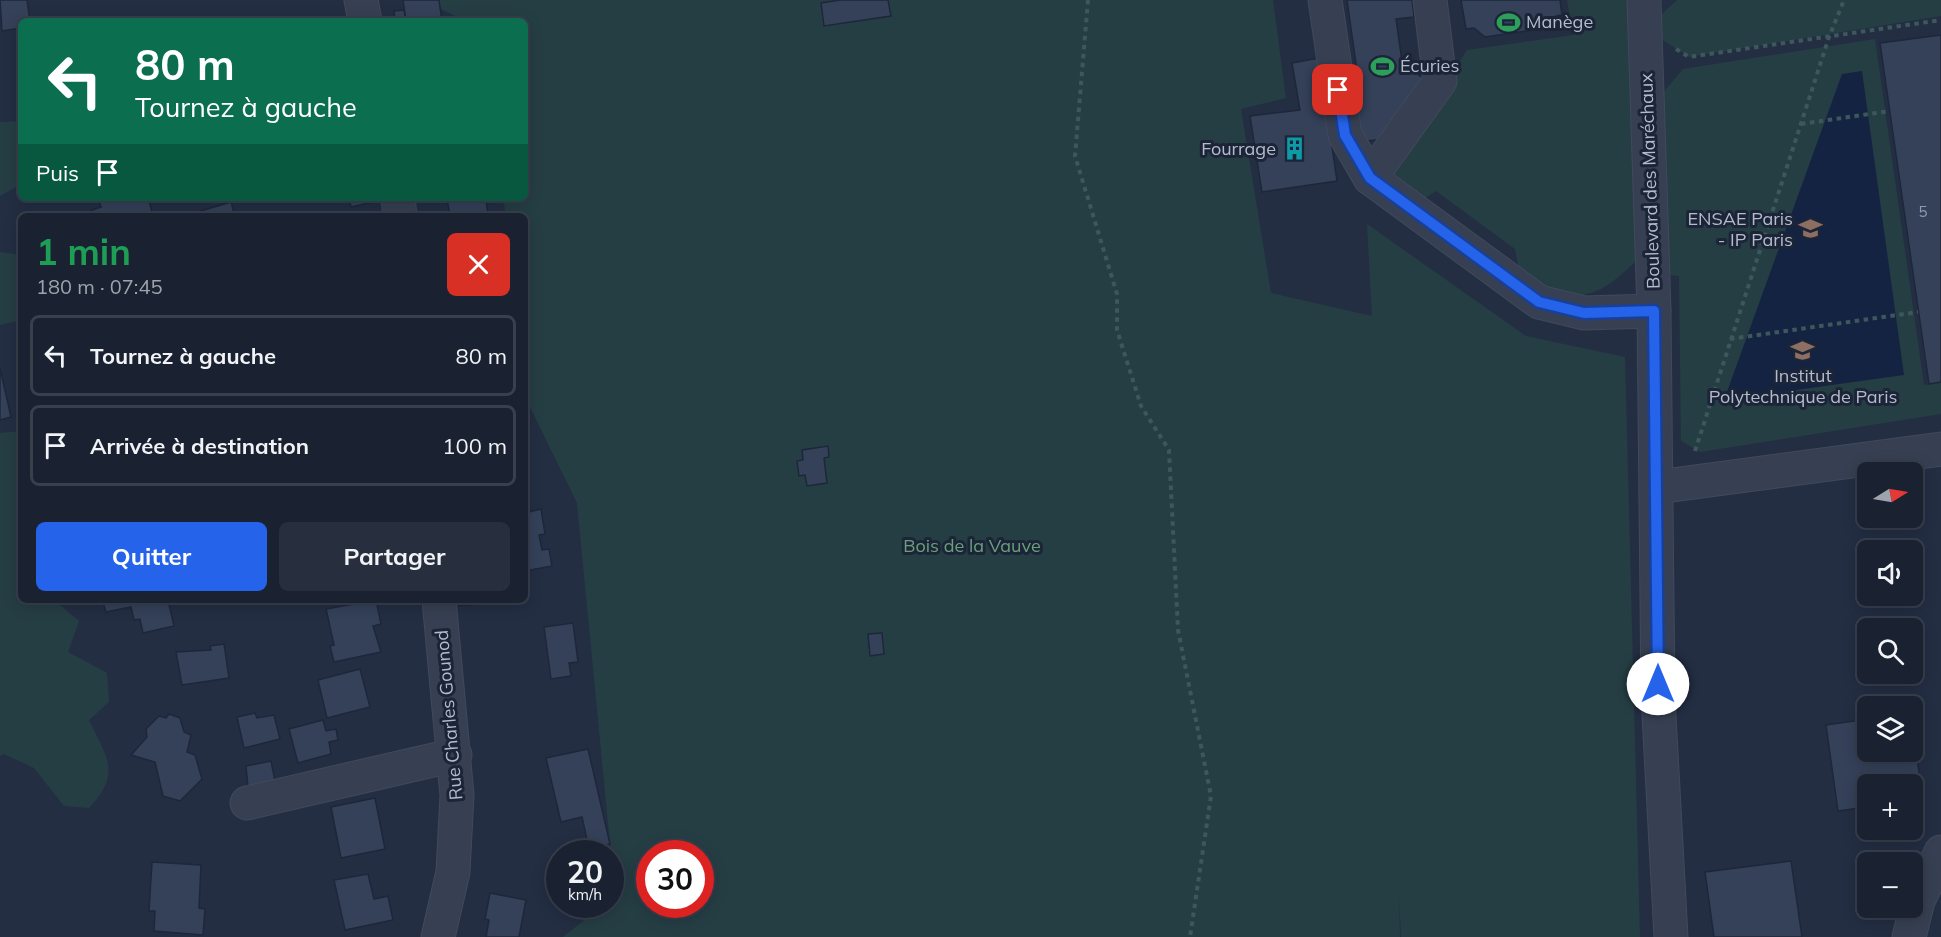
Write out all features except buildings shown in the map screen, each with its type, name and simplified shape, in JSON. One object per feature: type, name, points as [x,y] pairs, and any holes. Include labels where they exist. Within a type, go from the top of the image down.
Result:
[{"type":"street","points":[[361,0],[364,18]]},
{"type":"street","points":[[1325,0],[1345,135],[1370,178],[1539,302],[1584,313],[1654,311]]},
{"type":"street","points":[[1370,178],[1440,81],[1430,0]]},
{"type":"street","name":"Boulevard des Maréchaux","points":[[1645,14],[1654,311],[1658,697],[1671,937]]},
{"type":"street","points":[[1657,486],[1941,449]]},
{"type":"street","name":"Rue Charles Gounod","points":[[438,937],[453,872],[457,795],[439,603]]},
{"type":"street","points":[[248,803],[455,755]]},
{"type":"street","points":[[1909,937],[1918,901],[1941,852]]},
{"type":"path","points":[[1088,0],[1075,156],[1117,294],[1117,330],[1141,406],[1169,450],[1178,630],[1211,796],[1190,937]]},
{"type":"path","points":[[1701,482],[1695,447],[1829,37],[1844,0]]},
{"type":"path","points":[[1645,14],[1689,57],[1941,20]]},
{"type":"path","points":[[1801,124],[1890,111]]},
{"type":"path","points":[[1730,339],[1918,312]]},
{"type":"green space","name":"Bois de la Vauve","points":[[423,0],[1273,0],[1286,98],[1241,109],[1271,293],[1372,316],[1367,224],[1526,336],[1625,357],[1640,937],[1401,937],[1399,896],[1400,937],[563,937],[587,918],[624,918],[624,840],[610,840],[577,503],[528,403],[528,213],[506,213],[504,201],[528,201],[528,18],[459,18]]},
{"type":"green space","points":[[1567,0],[1629,0],[1636,261],[1615,280],[1597,291],[1577,296],[1548,298],[1520,275],[1515,249],[1436,191],[1417,203],[1392,180],[1392,166],[1467,50],[1573,35]]},
{"type":"green space","points":[[1677,0],[1941,0],[1941,16],[1689,57],[1646,29]]},
{"type":"green space","name":"ENSAE Paris - IP Paris","points":[[1875,39],[1924,385],[1941,383],[1941,414],[1700,452],[1681,441],[1679,276],[1667,275],[1661,95],[1683,69]]},
{"type":"green space","points":[[18,121],[18,186],[0,196],[0,122]]},
{"type":"green space","points":[[0,252],[18,255],[18,321],[0,325]]},
{"type":"green space","points":[[18,431],[18,603],[58,603],[79,621],[68,652],[107,673],[109,702],[89,720],[106,755],[108,775],[99,796],[89,808],[64,806],[34,768],[4,754],[0,756],[0,433]]},
{"type":"water","points":[[1862,71],[1904,375],[1724,400],[1842,74]]},
{"type":"place","name":"Manège","points":[[1508,22]]},
{"type":"place","name":"Écuries","points":[[1382,66]]},
{"type":"place","name":"Fourrage","points":[[1294,149]]},
{"type":"place","name":"ENSAE Paris - IP Paris","points":[[1811,229]]},
{"type":"place","name":"Institut Polytechnique de Paris","points":[[1803,350]]},
{"type":"route","points":[[1338,90],[1345,135],[1370,178],[1539,302],[1584,313],[1654,311],[1658,684]]}]
